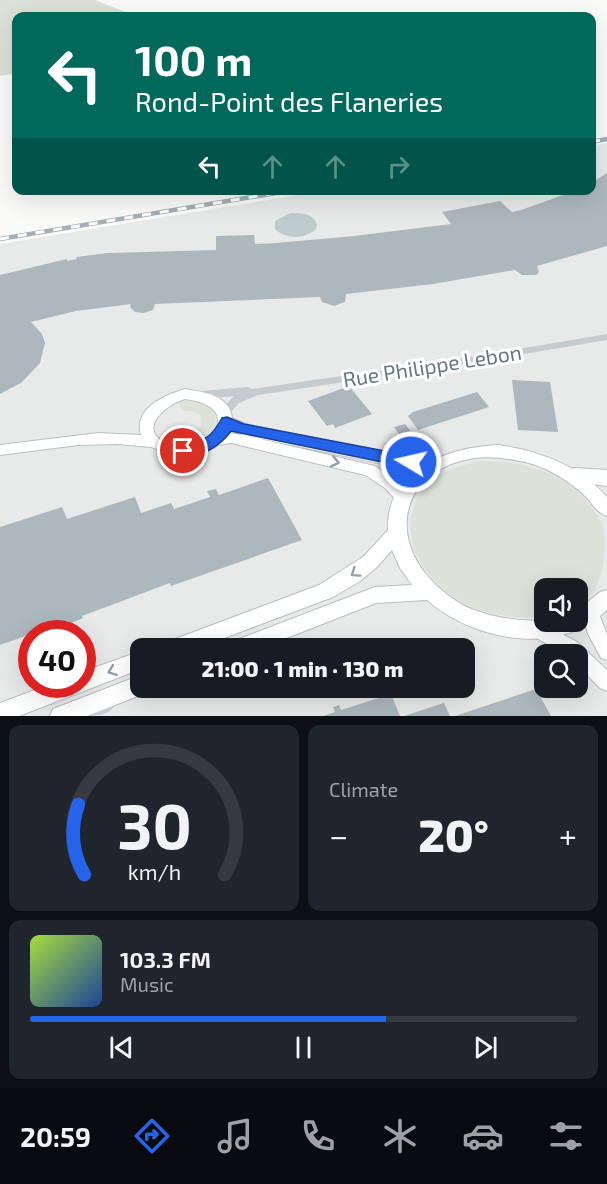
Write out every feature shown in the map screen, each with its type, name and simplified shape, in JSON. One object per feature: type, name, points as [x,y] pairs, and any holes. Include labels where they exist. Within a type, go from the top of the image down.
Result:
[{"type":"highway","points":[[574,477],[607,478]]},
{"type":"main road","points":[[534,630],[499,627],[461,614],[429,592],[406,564],[397,533],[397,514],[403,497],[417,477],[438,462],[463,454],[491,451],[510,453],[548,463],[574,477],[594,493],[607,509]]},
{"type":"main road","points":[[201,638],[326,591],[370,562],[397,533]]},
{"type":"main road","points":[[264,638],[382,593],[429,592]]},
{"type":"main road","points":[[588,613],[607,598]]},
{"type":"main road","points":[[96,677],[130,664]]},
{"type":"main road","points":[[61,716],[130,690]]},
{"type":"main road","points":[[0,713],[40,698]]},
{"type":"street","name":"Rue Philippe Lebon","points":[[202,396],[257,391],[471,360],[607,337]]},
{"type":"street","name":"Rue Philippe Lebon","points":[[226,417],[232,401],[242,395],[257,391]]},
{"type":"street","points":[[156,443],[147,430],[146,423],[155,407],[169,398],[185,394],[212,399],[226,417],[241,429],[393,460],[438,462]]},
{"type":"street","points":[[0,450],[108,437],[135,438],[183,451],[206,446],[216,440],[225,428],[226,417]]},
{"type":"street","points":[[108,437],[146,423]]},
{"type":"street","points":[[216,440],[231,438],[243,440],[370,470],[389,482],[403,497]]},
{"type":"street","points":[[588,625],[597,634],[607,652]]},
{"type":"street","points":[[542,632],[577,653],[607,682]]},
{"type":"street","points":[[89,716],[130,693]]},
{"type":"shaded area","points":[[0,0],[95,0],[125,12],[12,12],[12,74],[0,76]]},
{"type":"shaded area","points":[[607,143],[607,716],[0,716],[0,244],[299,195],[596,195],[596,145]]},
{"type":"shaded area","points":[[290,213],[310,216],[317,225],[316,229],[306,235],[295,237],[279,233],[275,229],[275,221]]},
{"type":"shaded area","points":[[188,401],[206,405],[214,412],[215,422],[210,431],[201,439],[189,444],[175,443],[161,435],[174,430],[189,433],[201,426],[200,415],[192,411],[183,411],[178,402]]},
{"type":"shaded area","points":[[480,461],[513,463],[544,471],[564,481],[581,495],[603,525],[605,547],[599,580],[588,597],[588,578],[534,578],[534,616],[522,617],[485,612],[469,606],[440,586],[419,559],[412,543],[410,526],[413,509],[423,489],[433,479],[456,468]]},
{"type":"building","points":[[607,173],[607,246],[537,266],[539,272],[536,275],[522,275],[515,270],[433,284],[346,294],[345,302],[334,306],[322,302],[320,297],[155,304],[153,310],[144,313],[135,312],[130,307],[131,304],[76,311],[31,322],[42,334],[45,343],[40,363],[21,383],[0,394],[0,275],[67,259],[67,261],[77,259],[76,257],[108,253],[216,250],[216,236],[254,235],[255,244],[276,243],[451,224],[442,212],[500,201],[512,212],[563,195],[596,195],[596,180]]},
{"type":"building","points":[[512,380],[550,382],[558,432],[518,430]]},
{"type":"building","points":[[349,386],[372,414],[335,428],[333,424],[327,426],[308,401]]},
{"type":"building","points":[[477,392],[489,407],[418,430],[408,416],[413,412]]},
{"type":"building","points":[[405,424],[411,432],[400,435],[394,427]]},
{"type":"building","points":[[268,478],[302,540],[171,586],[170,583],[82,616],[83,618],[78,620],[18,620],[18,639],[0,645],[0,527],[62,507],[67,519],[135,497],[141,513],[171,503],[174,509],[210,497],[207,491],[216,489],[219,495]]},
{"type":"building","points":[[534,690],[534,698],[541,698],[551,716],[455,716]]},
{"type":"building","points":[[378,698],[393,698],[400,716],[323,716],[335,712],[333,707],[339,705],[341,710]]},
{"type":"building","points":[[444,703],[450,716],[404,716]]},
{"type":"railway","points":[[596,141],[607,139]]},
{"type":"railway","points":[[0,239],[264,195]]},
{"type":"route","points":[[183,451],[206,446],[216,440],[227,422],[241,429],[411,462]]}]
